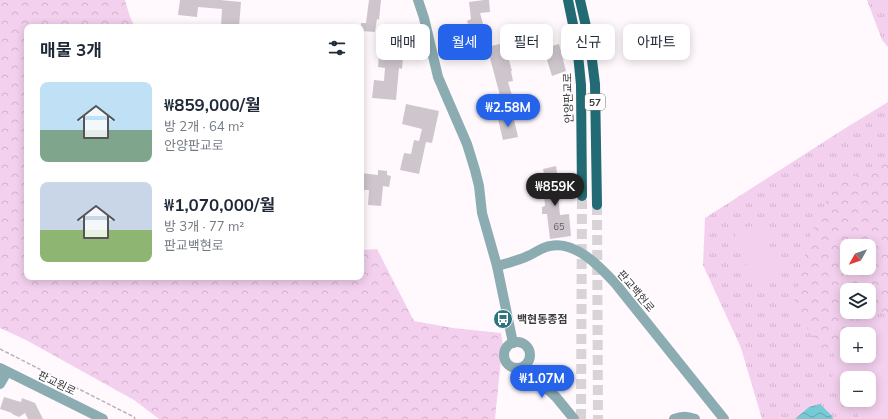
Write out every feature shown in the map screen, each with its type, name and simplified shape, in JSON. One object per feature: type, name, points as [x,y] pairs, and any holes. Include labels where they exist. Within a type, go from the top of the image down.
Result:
[{"type":"main road","name":"안양판교로","points":[[568,0],[577,44],[581,85],[582,196]]},
{"type":"main road","name":"57","points":[[580,0],[590,44],[595,84],[597,205]]},
{"type":"street","points":[[418,0],[424,18],[438,77],[467,144],[475,170],[479,186],[482,213],[498,266],[513,343]]},
{"type":"street","name":"판교백현로","points":[[498,266],[531,255],[544,248],[559,245],[577,251],[587,257],[615,283],[724,419]]},
{"type":"street","points":[[517,342],[525,344],[530,350],[531,354],[529,361],[524,366],[516,368],[512,367],[508,364],[504,357],[505,352],[513,343],[517,342]]},
{"type":"street","points":[[524,366],[556,397],[574,419]]},
{"type":"street","points":[[0,384],[4,370]]},
{"type":"street","name":"판교원로","points":[[4,370],[103,419]]},
{"type":"street","points":[[674,419],[682,416],[689,416],[695,419]]},
{"type":"path","points":[[0,349],[134,417],[135,419]]},
{"type":"green space","points":[[0,0],[125,0],[134,24],[24,24],[24,280],[364,280],[364,250],[377,249],[414,321],[453,328],[501,333],[503,345],[495,419],[159,419],[134,400],[26,340],[0,328]]},
{"type":"green space","points":[[867,0],[888,0],[888,47],[882,40]]},
{"type":"green space","points":[[888,102],[888,419],[762,419],[741,348],[703,265],[705,218]]},
{"type":"green space","points":[[888,159],[888,313],[880,311],[876,314],[876,283],[840,283],[840,319],[869,319],[857,327],[840,327],[840,339],[822,352],[793,305],[810,237],[832,188]]},
{"type":"green space","points":[[750,226],[762,229],[767,236],[766,245],[750,254],[738,252],[732,242],[736,233]]},
{"type":"green space","points":[[768,247],[774,248],[780,254],[784,264],[781,270],[775,276],[761,281],[757,281],[747,276],[743,269],[751,259]]},
{"type":"green space","points":[[888,322],[888,419],[860,419],[853,407],[876,407],[876,371],[840,371],[840,390],[832,380],[834,353],[840,347],[840,363],[876,363],[876,327],[861,327],[865,323]]},
{"type":"water","points":[[820,404],[832,416],[833,419],[795,419],[809,407]]},
{"type":"building","points":[[180,0],[220,0],[241,2],[239,24],[221,24],[222,9],[198,7],[197,17],[178,15]]},
{"type":"building","points":[[369,0],[381,0],[379,20],[377,19],[375,32],[364,31],[364,24],[361,23],[366,23]]},
{"type":"building","points":[[489,0],[490,12],[480,13],[483,24],[468,24],[467,21],[471,19],[469,2]]},
{"type":"building","points":[[500,44],[500,60],[509,60],[512,71],[513,81],[508,82],[513,99],[502,103],[490,60],[492,60],[492,46]]},
{"type":"building","points":[[559,44],[561,60],[563,60],[566,71],[552,76],[547,60],[553,60],[553,46]]},
{"type":"building","points":[[379,60],[403,60],[402,69],[399,68],[396,100],[372,98],[374,80],[384,81],[385,68],[378,67]]},
{"type":"building","points":[[406,104],[439,111],[432,143],[426,142],[419,174],[400,170],[404,153],[411,154],[414,140],[419,141],[422,129],[402,124]]},
{"type":"building","points":[[513,115],[518,137],[503,140],[498,119]]},
{"type":"building","points":[[556,166],[559,186],[557,186],[560,215],[569,214],[571,236],[550,239],[547,214],[542,214],[542,207],[545,206],[544,194],[548,193],[543,169]]},
{"type":"building","points":[[378,170],[387,171],[387,175],[391,176],[389,187],[383,186],[381,206],[368,205],[369,190],[364,190],[364,173],[378,175]]},
{"type":"building","points":[[4,397],[21,402],[22,398],[35,403],[43,419],[28,419],[25,413],[19,417],[0,409]]},
{"type":"tunnel","points":[[581,419],[582,196]]},
{"type":"tunnel","points":[[597,205],[598,419]]},
{"type":"place","name":"백현동종점","points":[[503,319]]}]
